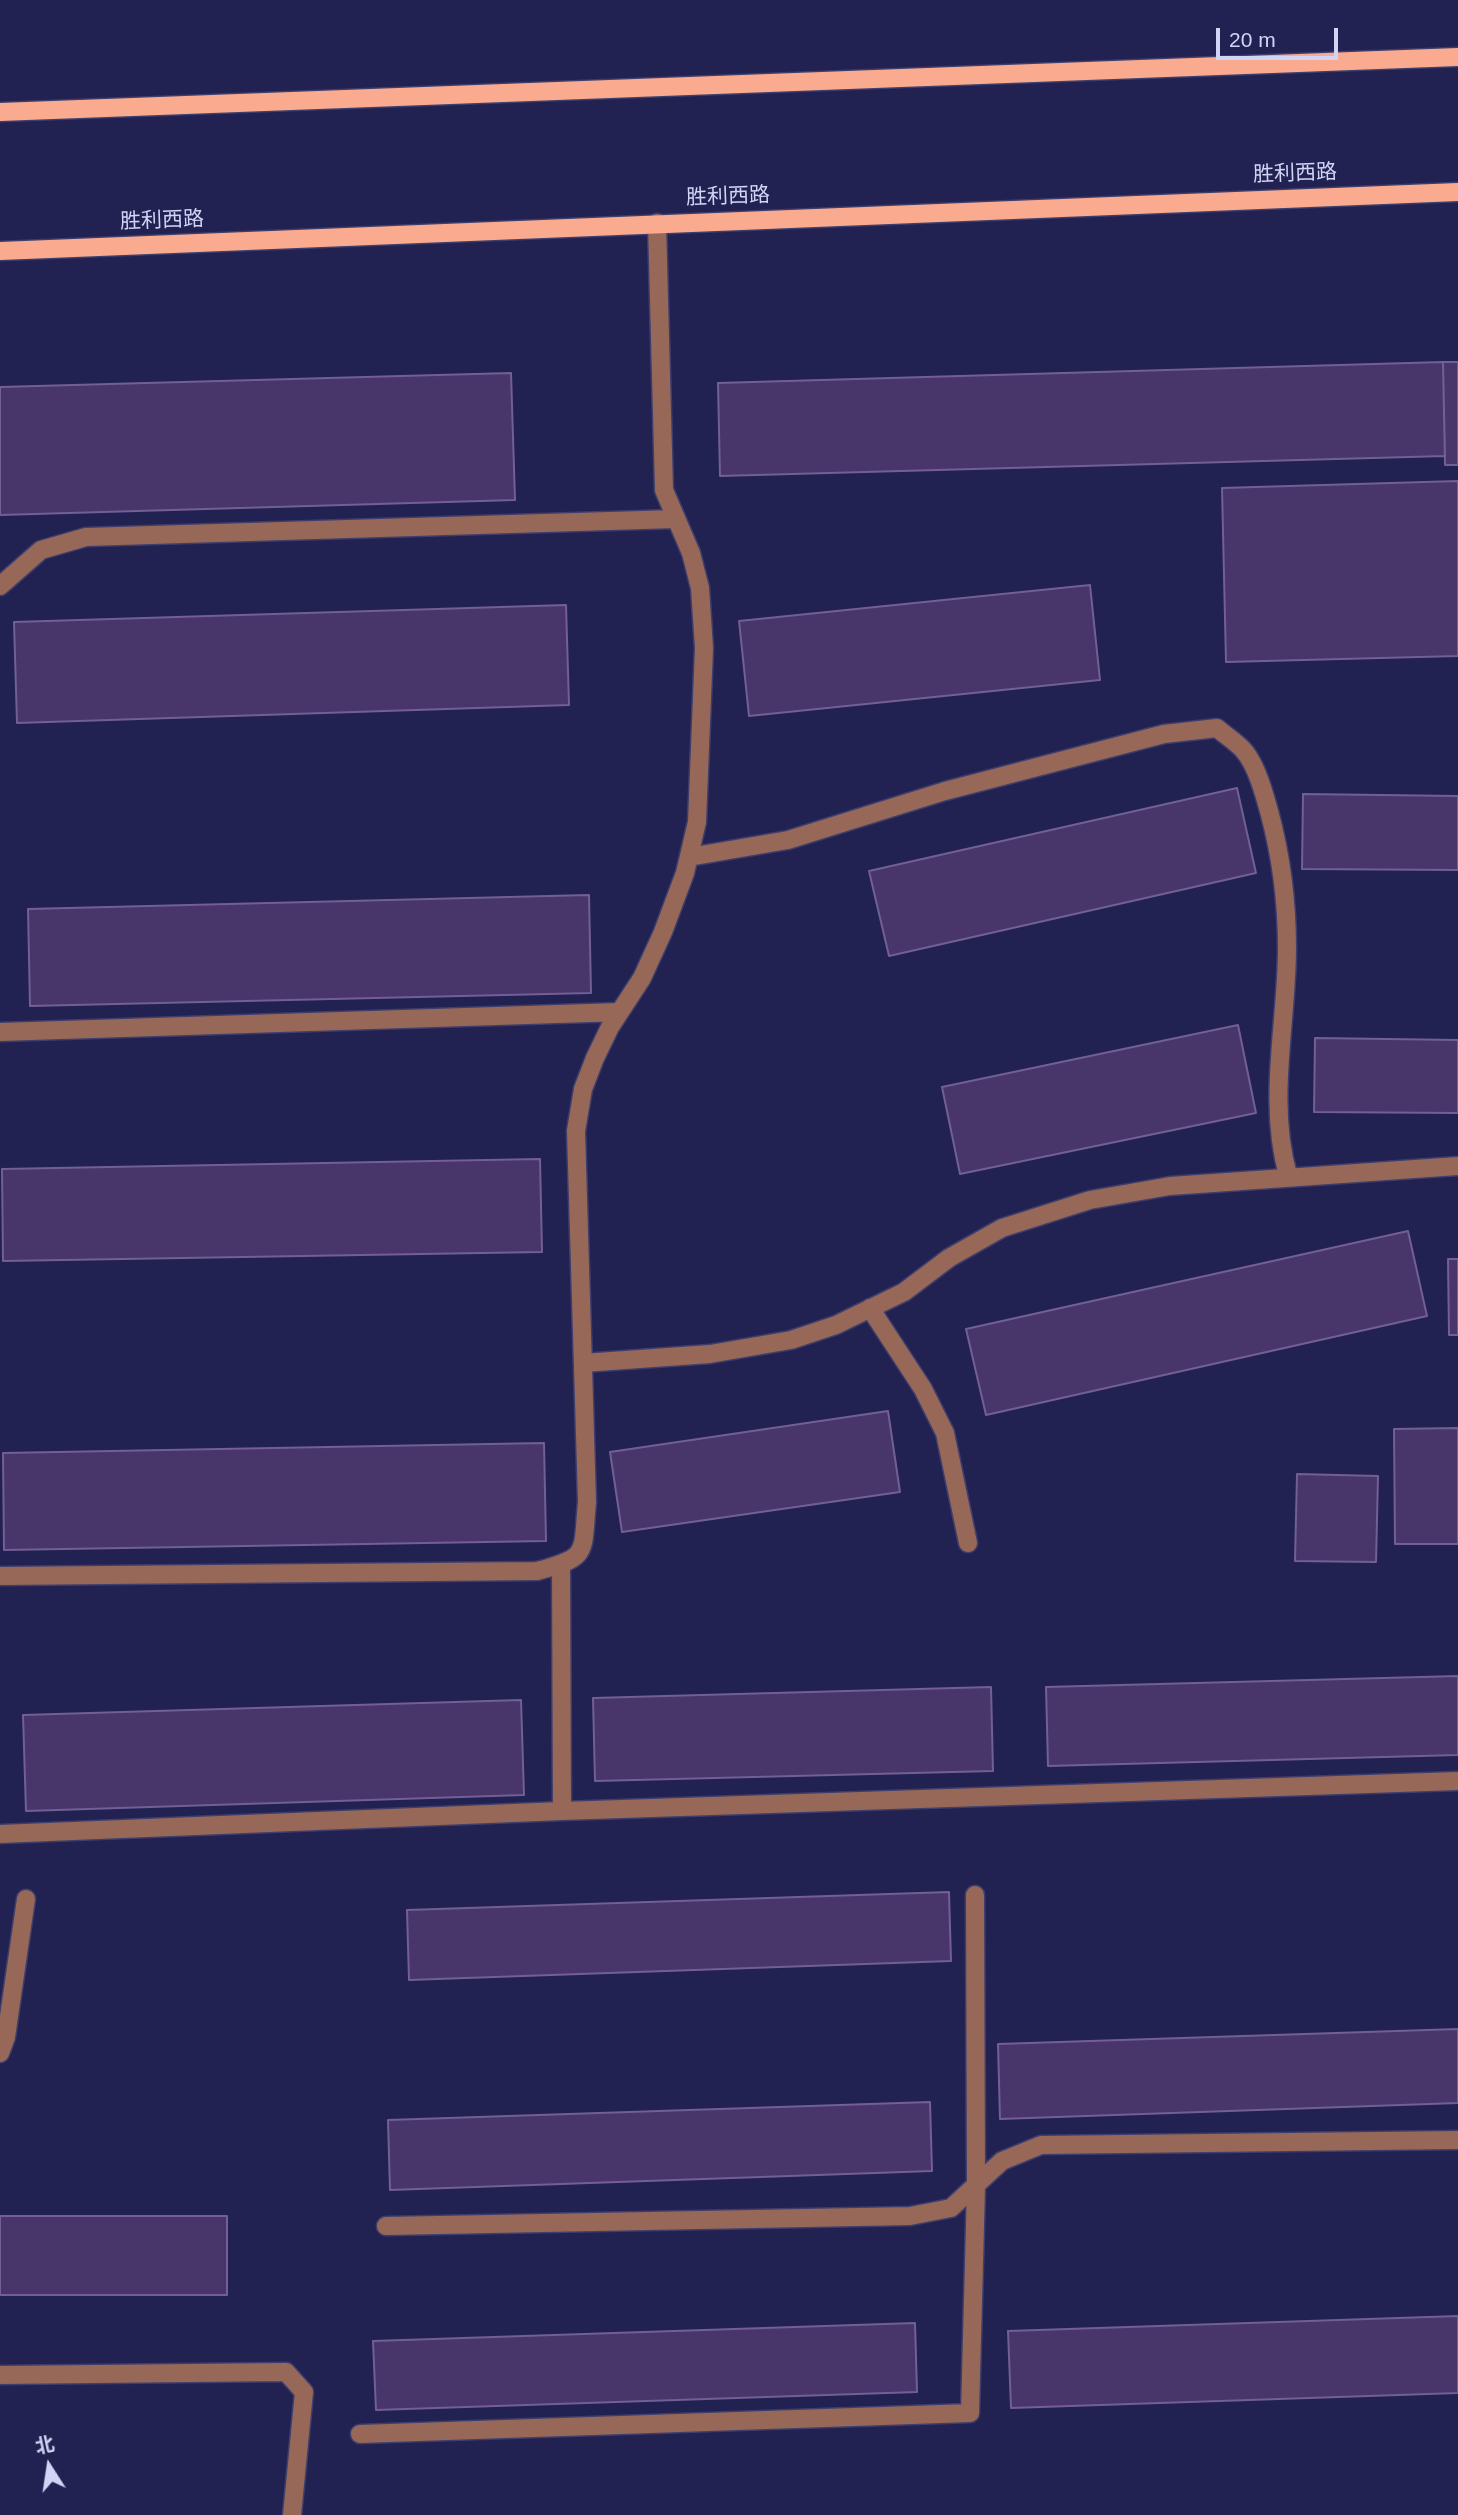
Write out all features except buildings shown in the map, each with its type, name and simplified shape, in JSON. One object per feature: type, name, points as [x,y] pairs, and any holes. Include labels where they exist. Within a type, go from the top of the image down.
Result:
[{"type":"main road","points":[[0,111],[1458,57]]},
{"type":"main road","name":"胜利西路","points":[[0,251],[1458,192]]},
{"type":"lane","points":[[0,1576],[537,1571],[573,1561],[583,1545],[587,1502],[576,1131],[587,1079],[620,1012],[642,978],[663,932],[689,857],[697,822],[704,648],[700,588],[691,553],[664,491],[657,223]]},
{"type":"lane","points":[[0,586],[41,550],[86,537],[674,519]]},
{"type":"lane","points":[[689,857],[788,840],[945,791],[1164,733],[1217,728],[1246,753],[1263,791],[1276,837],[1285,894],[1287,948],[1278,1080],[1279,1144],[1287,1175]]},
{"type":"lane","points":[[0,1031],[620,1012]]},
{"type":"lane","points":[[583,1363],[658,1360],[751,1348],[835,1325],[904,1292],[949,1258],[1002,1228],[1090,1200],[1170,1186],[1287,1175],[1458,1166]]},
{"type":"lane","points":[[870,1308],[923,1389],[945,1433],[968,1543]]},
{"type":"lane","points":[[561,1565],[562,1811]]},
{"type":"lane","points":[[0,1834],[562,1811],[1458,1781]]},
{"type":"lane","points":[[360,2434],[970,2413],[976,2187],[975,1895]]},
{"type":"lane","points":[[0,2053],[6,2037],[26,1899]]},
{"type":"lane","points":[[386,2226],[910,2216],[951,2208],[1002,2161],[1041,2145],[1458,2140]]},
{"type":"lane","points":[[0,2375],[286,2372],[304,2392],[292,2515]]}]
